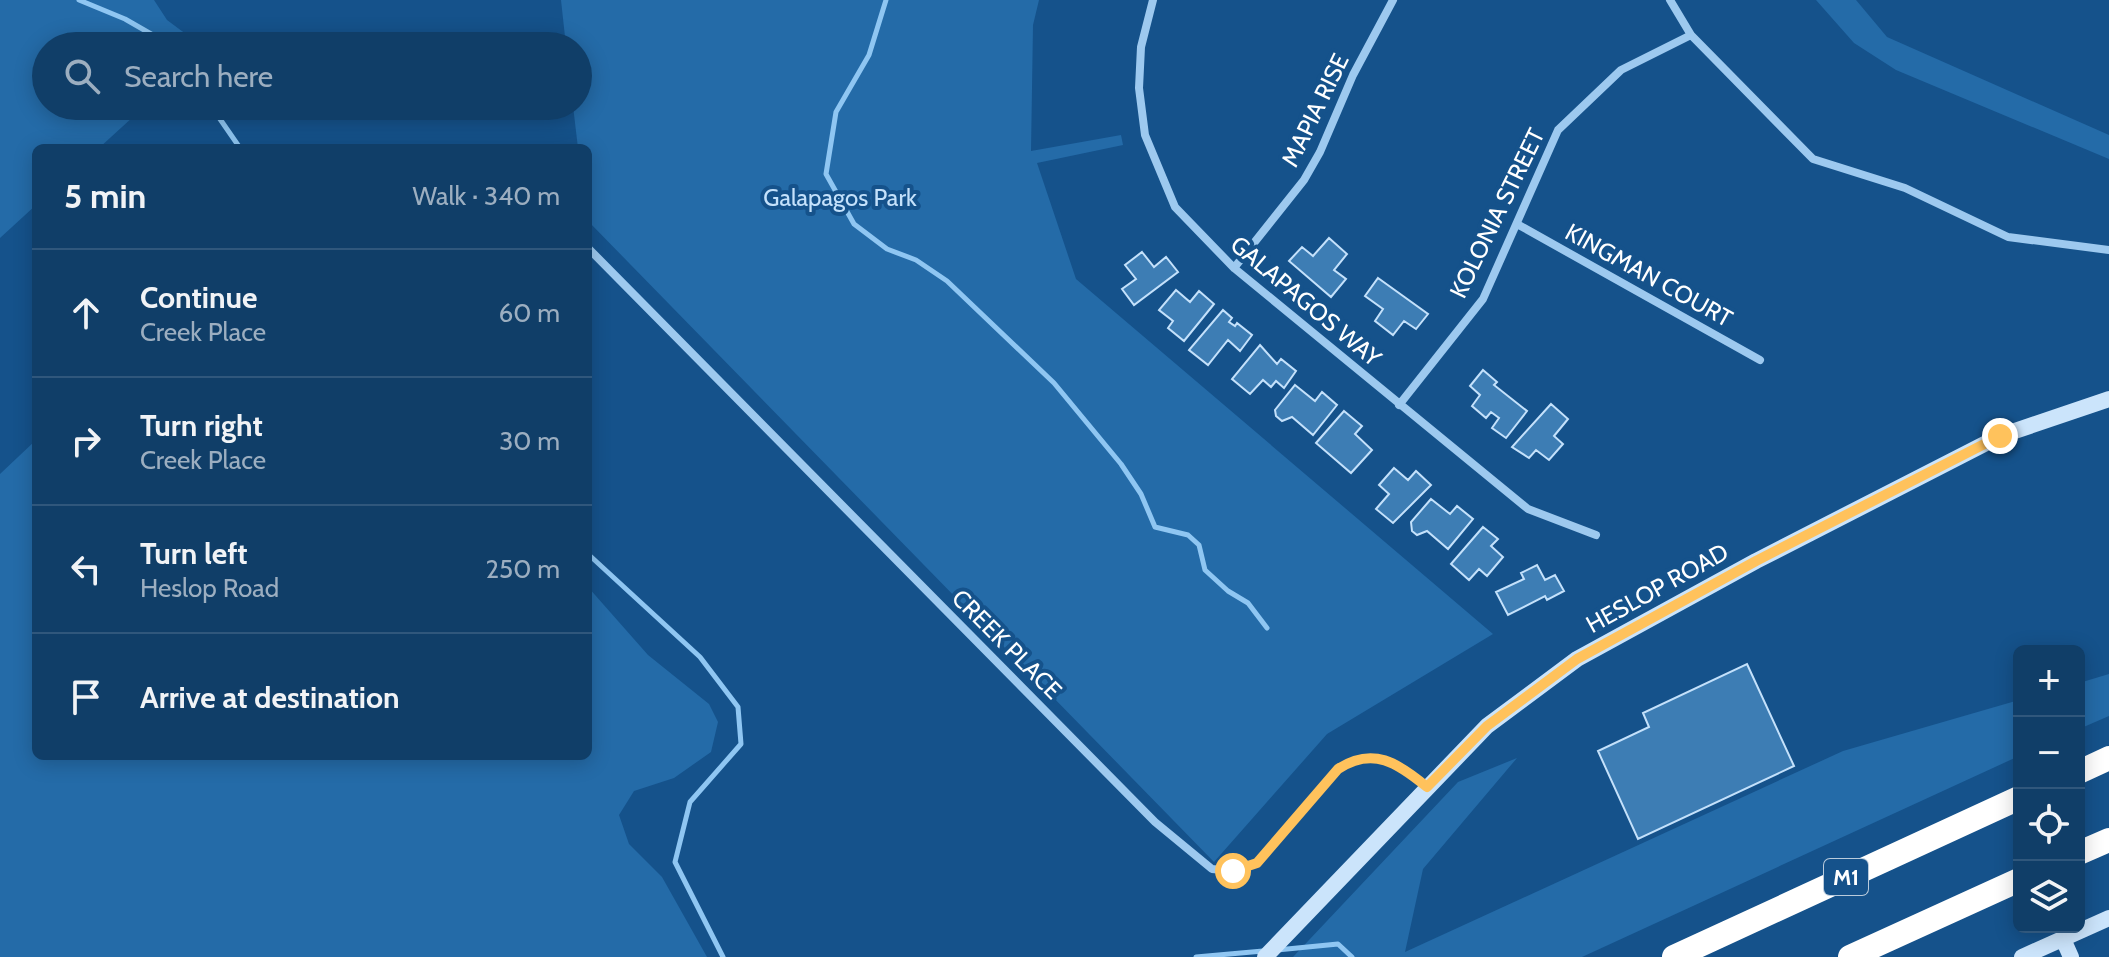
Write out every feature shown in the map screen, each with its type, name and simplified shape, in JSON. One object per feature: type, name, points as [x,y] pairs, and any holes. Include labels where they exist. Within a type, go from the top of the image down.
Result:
[{"type":"highway","points":[[2085,769],[2109,758]]},
{"type":"highway","name":"M1","points":[[1674,957],[2013,801]]},
{"type":"highway","points":[[2085,850],[2109,840]]},
{"type":"highway","points":[[1850,957],[2013,883]]},
{"type":"street","name":"GALAPAGOS WAY","points":[[1153,0],[1141,47],[1139,88],[1145,135],[1175,207],[1234,268],[1528,509],[1596,535]]},
{"type":"street","name":"MAPIA RISE","points":[[1234,268],[1304,180],[1320,152],[1353,75],[1393,0]]},
{"type":"street","points":[[1670,0],[1691,35],[1813,159],[1905,188],[2008,237],[2109,250]]},
{"type":"street","name":"KOLONIA STREET","points":[[1399,405],[1483,299],[1558,130],[1621,70],[1691,35]]},
{"type":"street","name":"KINGMAN COURT","points":[[1517,224],[1760,360]]},
{"type":"street","name":"CREEK PLACE","points":[[592,252],[1155,822],[1212,869],[1233,871],[1257,863],[1338,769],[1352,760],[1384,757],[1427,787]]},
{"type":"street","name":"HESLOP ROAD","points":[[1265,957],[1487,726],[1577,659],[1756,561],[2000,436],[2109,399]]},
{"type":"street","points":[[2022,957],[2109,918]]},
{"type":"street","points":[[2063,939],[2071,957]]},
{"type":"green space","points":[[0,0],[154,0],[167,20],[183,32],[32,32],[32,120],[130,120],[103,144],[32,144],[32,209],[0,238]]},
{"type":"green space","name":"Galapagos Park","points":[[561,0],[1039,0],[1033,25],[1031,151],[1121,135],[1123,145],[1037,163],[1076,279],[1493,634],[1327,734],[1214,862],[592,225],[592,144],[578,144],[575,120],[592,120],[592,32],[564,32]]},
{"type":"green space","points":[[1816,0],[1856,0],[1887,37],[2109,135],[2109,159],[1896,70],[1854,43]]},
{"type":"green space","points":[[32,444],[32,760],[592,760],[592,592],[648,655],[709,704],[718,722],[711,752],[674,778],[634,791],[619,815],[629,844],[662,877],[707,957],[0,957],[0,474]]},
{"type":"green space","points":[[2109,674],[2109,716],[2085,726],[2085,717],[2085,681]]},
{"type":"green space","points":[[2013,702],[2013,759],[1582,957],[1293,957],[1458,782],[1517,758],[1423,869],[1405,952],[1843,751]]},
{"type":"building","points":[[1329,238],[1347,254],[1334,270],[1346,279],[1331,297],[1289,261],[1302,247],[1313,256]]},
{"type":"building","points":[[1142,252],[1154,267],[1166,257],[1178,272],[1134,305],[1122,289],[1136,279],[1125,265]]},
{"type":"building","points":[[1378,278],[1428,314],[1416,329],[1404,321],[1393,335],[1375,321],[1383,309],[1365,296]]},
{"type":"building","points":[[1176,290],[1190,302],[1199,291],[1214,304],[1184,341],[1168,328],[1173,321],[1159,310]]},
{"type":"building","points":[[1223,310],[1232,318],[1229,322],[1235,326],[1237,323],[1252,335],[1240,351],[1228,340],[1208,365],[1189,350]]},
{"type":"building","points":[[1260,345],[1277,364],[1281,359],[1296,371],[1284,388],[1276,381],[1271,387],[1263,380],[1250,394],[1232,379]]},
{"type":"building","points":[[1483,370],[1497,382],[1494,385],[1527,411],[1506,438],[1492,428],[1499,418],[1491,412],[1486,418],[1472,406],[1480,395],[1470,386]]},
{"type":"building","points":[[1295,385],[1315,401],[1322,392],[1337,405],[1313,435],[1292,417],[1282,421],[1276,416],[1275,410]]},
{"type":"building","points":[[1551,404],[1568,419],[1554,436],[1563,444],[1549,460],[1536,450],[1529,458],[1512,447]]},
{"type":"building","points":[[1344,411],[1362,426],[1355,434],[1372,450],[1351,473],[1316,443]]},
{"type":"building","points":[[1394,468],[1408,480],[1416,471],[1431,485],[1393,523],[1376,509],[1389,494],[1379,485]]},
{"type":"building","points":[[1431,499],[1450,514],[1457,506],[1473,519],[1448,549],[1427,531],[1417,535],[1412,531],[1411,522]]},
{"type":"building","points":[[1483,527],[1498,539],[1491,546],[1503,557],[1487,576],[1479,569],[1469,580],[1451,564]]},
{"type":"building","points":[[1537,565],[1545,580],[1555,575],[1564,591],[1547,600],[1545,596],[1508,615],[1496,592],[1524,579],[1521,573]]},
{"type":"building","points":[[1747,664],[1794,766],[1638,839],[1598,751],[1649,727],[1643,713]]},
{"type":"waterway","points":[[79,0],[148,32]]},
{"type":"waterway","points":[[886,0],[869,55],[836,112],[826,174],[854,224],[887,249],[916,260],[947,281],[1054,383],[1121,464],[1141,494],[1155,527],[1188,535],[1199,545],[1205,570],[1228,591],[1248,603],[1267,628]]},
{"type":"waterway","points":[[221,120],[237,144]]},
{"type":"waterway","points":[[592,558],[700,657],[738,707],[741,744],[690,802],[675,862],[723,957]]},
{"type":"waterway","points":[[1277,950],[1338,944],[1352,957]]},
{"type":"waterway","points":[[1196,957],[1263,951]]},
{"type":"route","points":[[1233,871],[1257,863],[1338,769],[1352,760],[1368,756],[1384,757],[1427,787],[1487,726],[1577,659],[1756,561],[2000,436]]}]
